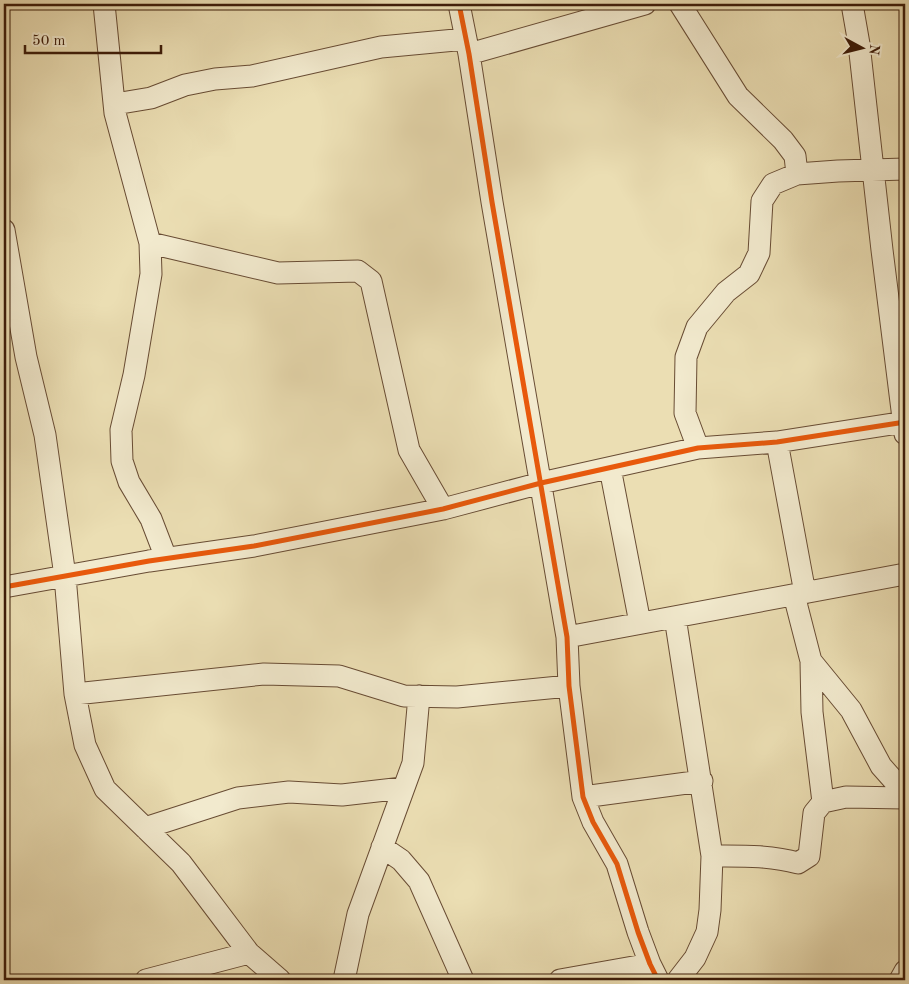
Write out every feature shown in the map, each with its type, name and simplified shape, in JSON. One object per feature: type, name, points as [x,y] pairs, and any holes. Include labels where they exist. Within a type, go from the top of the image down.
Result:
[{"type":"street","points":[[104,4],[115,113],[150,243],[151,274],[134,375],[121,430],[122,461],[129,482],[151,519],[166,558]]},
{"type":"street","points":[[459,4],[468,46],[492,202],[567,637],[569,686],[583,797],[593,822],[617,864],[654,972],[560,980]]},
{"type":"street","points":[[115,104],[151,98],[185,85],[215,79],[252,76],[381,47],[468,46],[580,13],[645,4]]},
{"type":"street","points":[[680,4],[738,96],[783,140],[795,156],[798,174]]},
{"type":"street","points":[[4,587],[166,558],[254,546],[443,509],[541,483],[698,448],[777,442],[905,426],[873,170],[860,44],[852,4]]},
{"type":"street","points":[[698,448],[685,413],[686,357],[697,327],[726,292],[749,274],[759,253],[762,201],[773,184],[798,174],[905,169]]},
{"type":"street","points":[[4,230],[6,260],[26,357],[45,435],[65,576],[74,694],[85,745],[105,789],[181,863],[249,953],[280,980]]},
{"type":"street","points":[[150,243],[278,273],[358,271],[371,281],[409,450],[443,509]]},
{"type":"street","points":[[777,442],[799,594],[811,661],[812,712],[823,802]]},
{"type":"street","points":[[610,468],[640,624]]},
{"type":"street","points":[[567,637],[905,574]]},
{"type":"street","points":[[675,617],[702,781],[712,856],[710,910],[707,932],[695,958],[678,980]]},
{"type":"street","points":[[811,661],[852,710],[881,766],[905,793]]},
{"type":"street","points":[[74,694],[264,674],[339,676],[404,696],[457,697],[569,686]]},
{"type":"street","points":[[344,980],[358,914],[413,763],[419,696]]},
{"type":"street","points":[[583,797],[702,781]]},
{"type":"street","points":[[145,828],[238,798],[288,792],[342,795],[403,788]]},
{"type":"street","points":[[712,856],[784,859],[798,863],[808,856],[814,814],[823,802],[846,797],[905,798]]},
{"type":"street","points":[[382,847],[401,860],[419,882],[463,980]]},
{"type":"street","points":[[146,980],[249,953]]},
{"type":"street","points":[[900,980],[905,971]]},
{"type":"cycle path","points":[[459,4],[567,637],[569,686],[583,797],[593,822],[617,864],[638,932],[658,980]]},
{"type":"cycle path","points":[[4,587],[149,561],[254,546],[443,509],[541,483],[698,448],[777,442],[905,422]]}]
